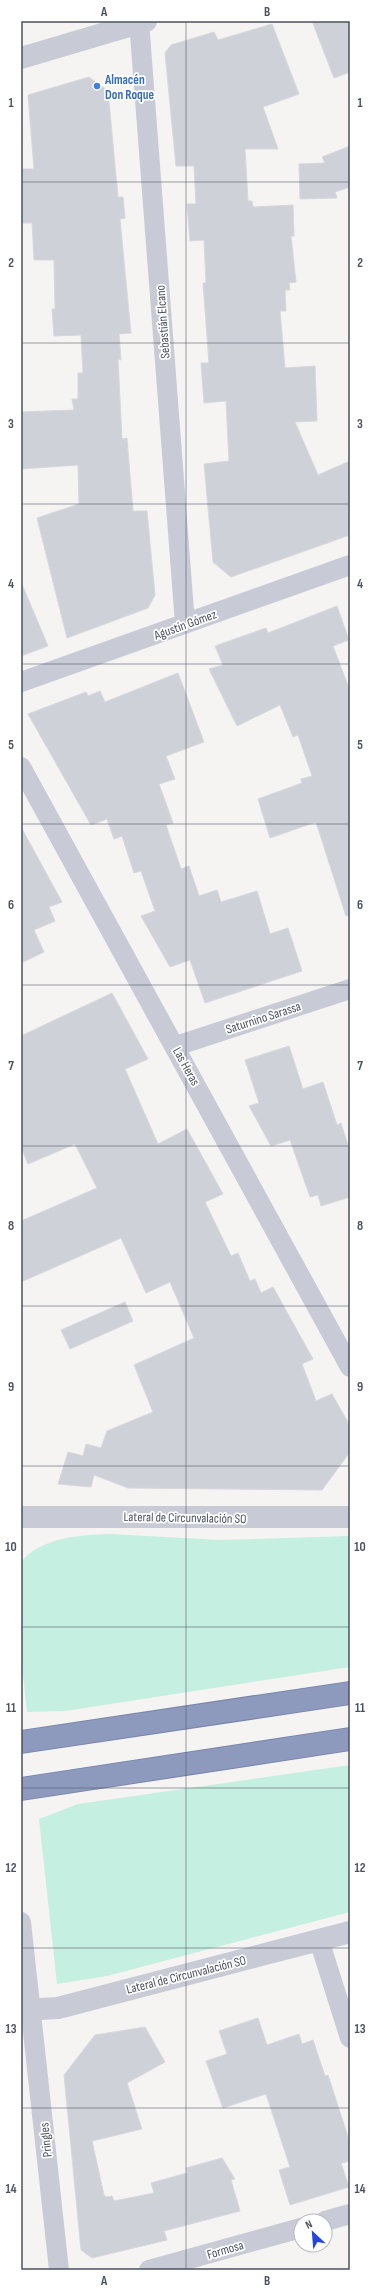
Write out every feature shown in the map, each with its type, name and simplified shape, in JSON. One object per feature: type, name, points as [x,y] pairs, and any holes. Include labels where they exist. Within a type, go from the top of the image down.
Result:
[{"type":"highway","points":[[21,1742],[350,1693]]},
{"type":"highway","points":[[21,1789],[350,1739]]},
{"type":"street","points":[[21,58],[141,22]]},
{"type":"street","name":"Sebastián Elcano","points":[[141,22],[186,624]]},
{"type":"street","name":"Agustín Gómez","points":[[21,682],[350,565]]},
{"type":"street","name":"Las Heras","points":[[21,767],[176,1046],[350,1367]]},
{"type":"street","name":"Saturnino Sarassa","points":[[176,1046],[350,989]]},
{"type":"street","name":"Lateral de Circunvalación SO","points":[[21,1517],[64,1515],[179,1518],[350,1517]]},
{"type":"street","name":"Pringles","points":[[21,1922],[26,2010],[59,2270]]},
{"type":"street","name":"Lateral de Circunvalación SO","points":[[26,2010],[58,2008],[350,1932]]},
{"type":"street","points":[[319,1940],[350,2038]]},
{"type":"street","points":[[333,2219],[350,2214]]},
{"type":"street","name":"Formosa","points":[[149,2270],[293,2230]]},
{"type":"green space","points":[[110,1534],[221,1540],[350,1536],[350,1667],[65,1711],[27,1712],[21,1656],[21,1562],[39,1547],[50,1542],[87,1535]]},
{"type":"green space","points":[[350,1765],[350,1912],[107,1976],[57,1984],[39,1819],[78,1804]]},
{"type":"building","points":[[312,21],[350,21],[350,72],[334,78]]},
{"type":"building","points":[[272,24],[299,94],[263,107],[278,149],[245,149],[248,201],[252,201],[253,207],[293,205],[294,236],[291,236],[296,282],[289,283],[290,290],[285,290],[286,311],[280,311],[285,368],[315,366],[317,421],[295,422],[318,475],[350,461],[350,535],[231,577],[213,562],[204,464],[229,461],[226,401],[204,403],[201,363],[209,363],[203,283],[206,283],[204,240],[190,241],[187,204],[196,204],[194,166],[176,166],[165,53],[171,45],[214,32],[218,40]]},
{"type":"building","points":[[89,77],[108,91],[118,197],[123,197],[125,218],[120,219],[131,333],[119,334],[121,360],[118,359],[122,439],[127,438],[133,511],[147,511],[155,595],[148,608],[67,638],[37,518],[79,504],[78,465],[21,469],[21,412],[74,410],[72,399],[78,399],[78,373],[83,373],[81,335],[54,336],[52,309],[55,309],[54,260],[34,260],[32,223],[21,223],[21,169],[34,169],[28,95]]},
{"type":"building","points":[[350,146],[350,187],[335,192],[337,198],[300,199],[299,164],[325,163],[322,157]]},
{"type":"building","points":[[21,582],[48,646],[21,656]]},
{"type":"building","points":[[337,606],[349,640],[333,646],[350,691],[350,915],[346,916],[316,822],[270,838],[258,799],[302,783],[301,779],[312,776],[298,735],[293,737],[280,705],[237,726],[209,669],[223,665],[215,646],[266,628],[268,633]]},
{"type":"building","points":[[178,673],[204,742],[166,756],[175,779],[159,784],[173,823],[166,825],[181,869],[189,866],[199,896],[217,890],[221,902],[257,891],[270,934],[288,928],[302,971],[205,1003],[190,960],[170,967],[141,916],[155,911],[141,871],[134,873],[122,836],[114,839],[107,819],[91,825],[28,714],[86,692],[88,696],[100,691],[105,702]]},
{"type":"building","points":[[21,827],[62,902],[49,907],[55,921],[34,930],[44,952],[21,963]]},
{"type":"building","points":[[112,993],[148,1059],[125,1069],[158,1144],[187,1129],[223,1194],[205,1202],[231,1256],[238,1253],[250,1281],[255,1279],[261,1293],[273,1287],[313,1359],[302,1364],[316,1401],[332,1394],[350,1426],[350,1452],[322,1490],[128,1488],[94,1475],[91,1487],[58,1484],[68,1452],[83,1456],[86,1444],[101,1448],[107,1431],[153,1412],[134,1365],[194,1338],[170,1282],[146,1293],[121,1238],[21,1282],[21,1221],[97,1188],[75,1144],[28,1164],[21,1147],[21,1036]]},
{"type":"building","points":[[289,1046],[303,1089],[323,1082],[337,1125],[341,1123],[350,1152],[350,1197],[321,1206],[318,1195],[310,1197],[290,1140],[271,1146],[249,1106],[259,1103],[245,1060]]},
{"type":"building","points":[[125,1302],[133,1321],[70,1349],[61,1330]]},
{"type":"building","points":[[258,2018],[267,2045],[299,2034],[302,2044],[313,2040],[325,2076],[328,2075],[350,2143],[350,2161],[341,2163],[349,2187],[290,2205],[279,2170],[290,2167],[266,2094],[223,2108],[206,2061],[227,2054],[219,2031]]},
{"type":"building","points":[[145,2027],[165,2062],[127,2083],[142,2129],[92,2141],[104,2195],[106,2197],[112,2196],[114,2201],[154,2193],[151,2183],[187,2173],[186,2168],[222,2158],[235,2179],[231,2180],[240,2211],[164,2231],[167,2240],[92,2258],[81,2250],[64,2075],[95,2035]]},
{"type":"place","name":"Almacén Don Roque","points":[[97,86]]}]
